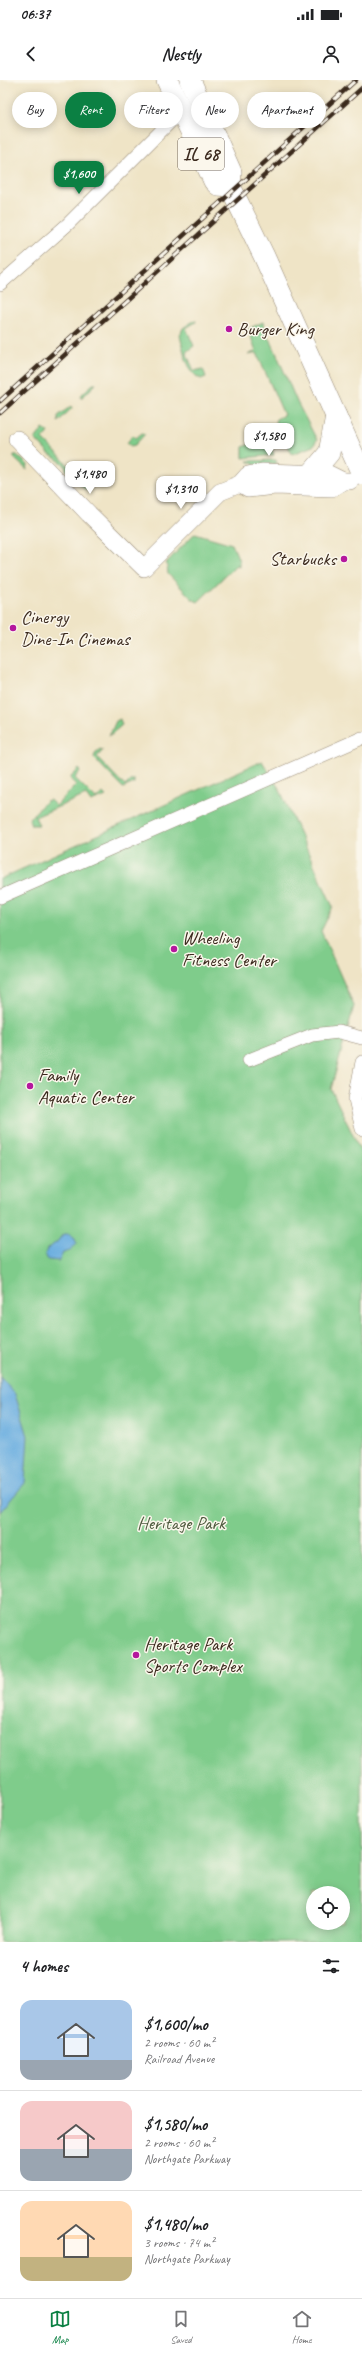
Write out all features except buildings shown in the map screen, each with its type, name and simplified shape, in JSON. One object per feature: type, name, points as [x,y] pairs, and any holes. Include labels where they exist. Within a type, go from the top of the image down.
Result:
[{"type":"main road","name":"IL 68","points":[[167,80],[172,92]]},
{"type":"main road","name":"IL 68","points":[[190,80],[231,172],[230,186],[264,256],[362,474]]},
{"type":"main road","name":"IL 68","points":[[183,116],[214,181],[218,184],[230,186]]},
{"type":"main road","points":[[312,474],[329,453],[340,425],[362,444]]},
{"type":"street","points":[[0,284],[68,224],[165,128]]},
{"type":"street","points":[[17,439],[89,514],[144,568],[220,492],[240,484],[248,475],[262,472],[330,474],[343,481],[362,481]]},
{"type":"street","points":[[240,484],[248,489],[275,486],[332,488],[343,481]]},
{"type":"street","points":[[0,897],[362,738]]},
{"type":"street","points":[[248,1060],[312,1034],[339,1032],[362,1038]]},
{"type":"street","points":[[362,1062],[356,1099],[362,1129]]},
{"type":"green space","points":[[195,320],[196,322],[186,328],[194,346],[186,352],[194,371],[203,369],[206,377],[201,379],[192,372],[186,360],[180,335],[183,328]]},
{"type":"green space","points":[[263,322],[266,335],[272,343],[297,402],[317,440],[313,446],[292,454],[275,422],[276,419],[284,415],[257,353],[248,355],[256,351],[248,329]]},
{"type":"green space","points":[[93,384],[96,384],[81,398],[82,394]]},
{"type":"green space","points":[[71,406],[72,408],[58,422],[58,416]]},
{"type":"green space","points":[[43,429],[48,432],[43,439],[88,486],[96,480],[87,491],[68,473],[64,464],[49,454],[35,439]]},
{"type":"green space","points":[[142,433],[145,434],[135,445],[131,446],[127,443],[133,435],[136,438]]},
{"type":"green space","points":[[265,438],[269,441],[274,455],[243,458],[243,447]]},
{"type":"green space","points":[[14,455],[17,455],[28,465],[27,470],[14,458]]},
{"type":"green space","points":[[276,460],[277,463],[275,464],[255,465],[247,461]]},
{"type":"green space","points":[[195,533],[232,544],[239,560],[239,566],[236,565],[198,602],[192,599],[168,574],[167,566],[165,564]]},
{"type":"green space","points":[[120,719],[122,725],[109,736],[116,721]]},
{"type":"green space","points":[[100,749],[103,750],[97,757],[125,786],[131,780],[134,780],[134,783],[123,788],[94,758],[95,753]]},
{"type":"green space","name":"Heritage Park","points":[[262,761],[280,790],[333,907],[321,931],[354,1006],[331,1089],[362,1154],[362,1942],[0,1942],[0,879]]},
{"type":"green space","points":[[79,769],[81,771],[75,778],[96,799],[103,793],[106,796],[91,802],[86,795],[35,817],[39,825],[31,825],[29,819],[46,801],[50,800],[56,806],[76,785],[71,780],[71,777]]},
{"type":"water","points":[[63,1234],[70,1234],[75,1238],[76,1243],[70,1251],[63,1253],[59,1261],[48,1260],[45,1254],[47,1249],[57,1242]]},
{"type":"water","points":[[0,1377],[15,1394],[28,1436],[25,1483],[0,1512]]},
{"type":"railway","points":[[0,401],[356,80]]},
{"type":"railway","points":[[0,413],[362,88]]},
{"type":"place","name":"Burger King","points":[[229,329]]},
{"type":"place","name":"Starbucks","points":[[344,559]]},
{"type":"place","name":"Cinergy Dine-In Cinemas","points":[[13,628]]},
{"type":"place","name":"Wheeling Fitness Center","points":[[174,949]]},
{"type":"place","name":"Family Aquatic Center","points":[[30,1086]]},
{"type":"place","name":"Heritage Park Sports Complex","points":[[136,1655]]}]
